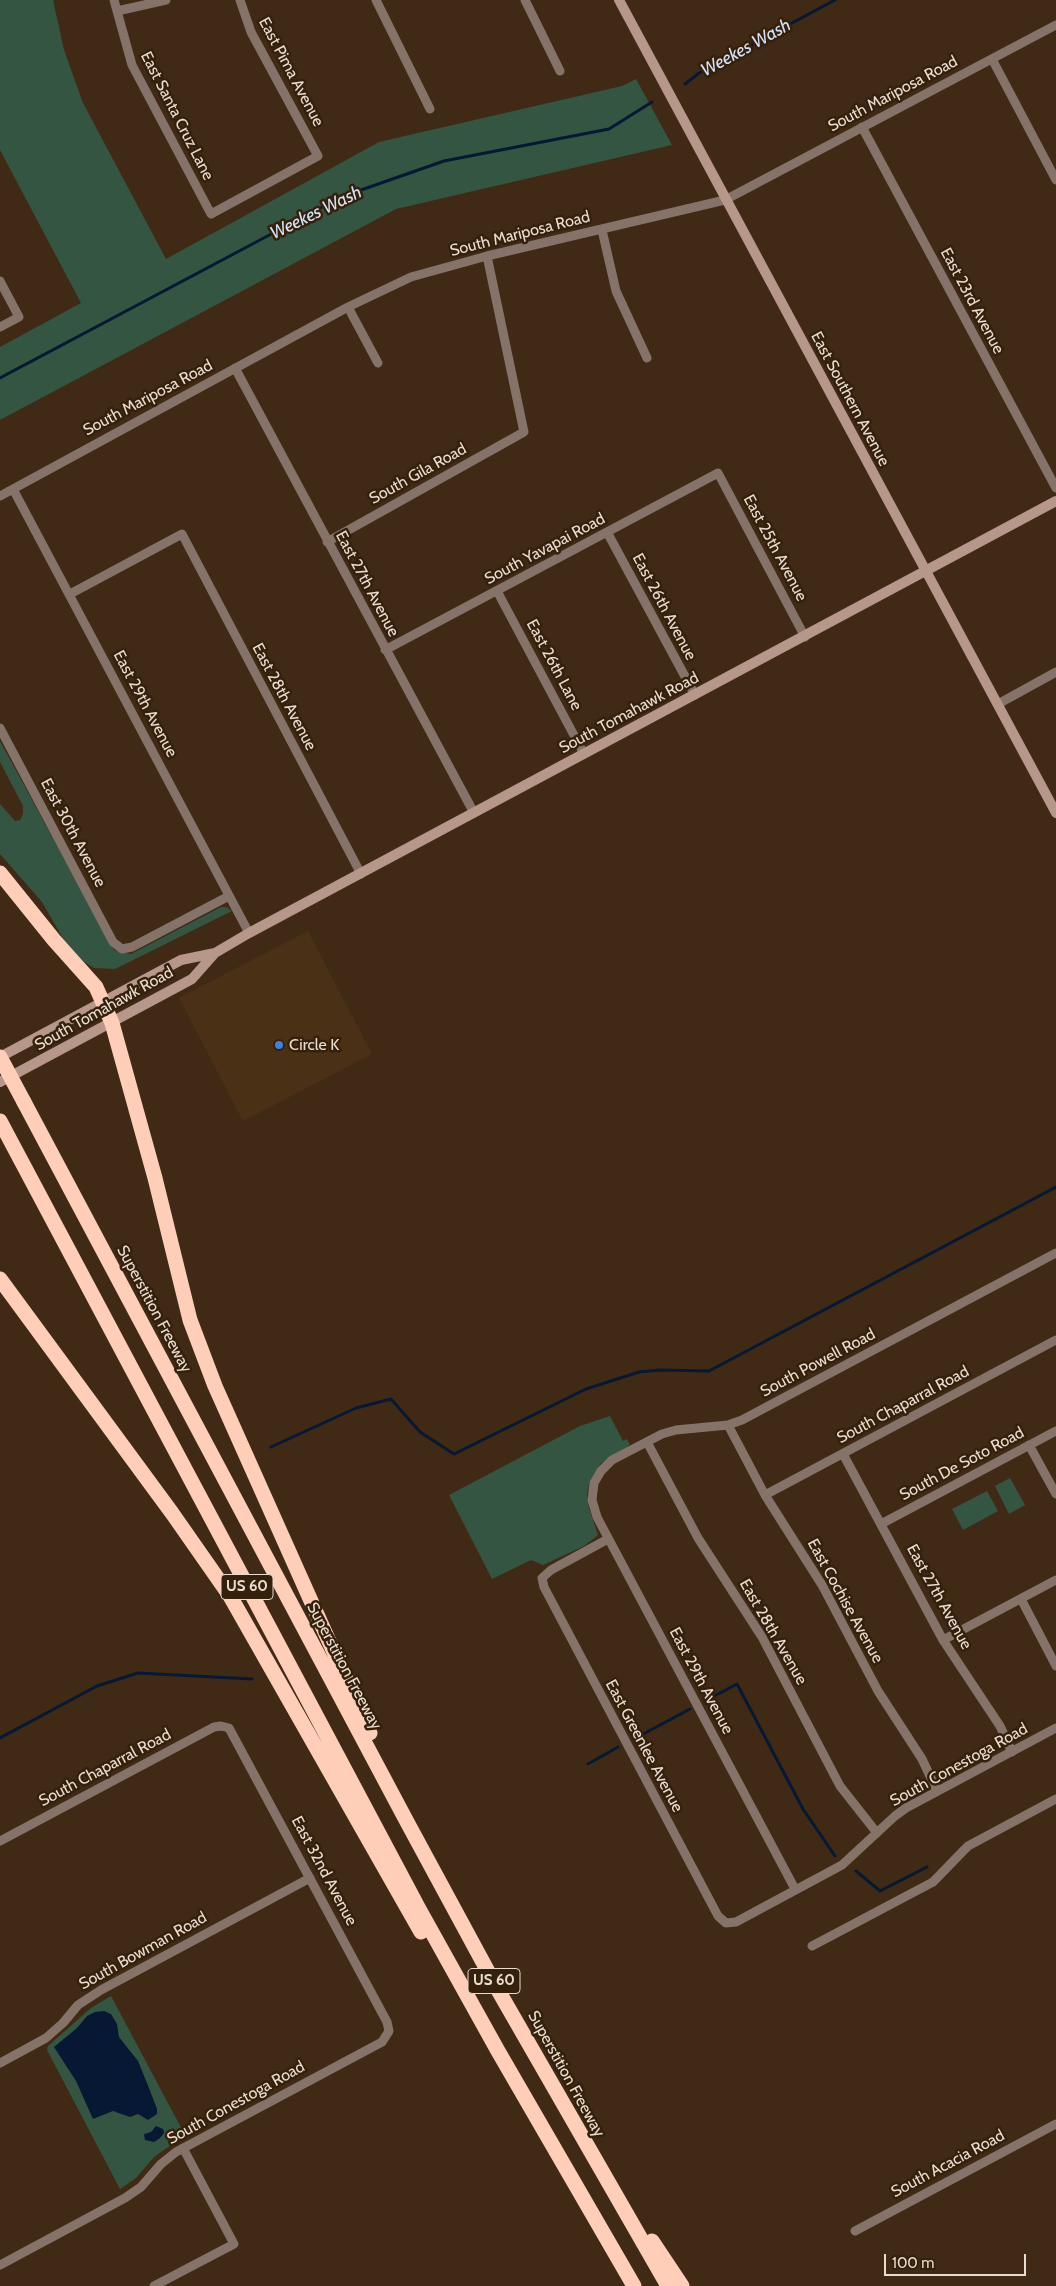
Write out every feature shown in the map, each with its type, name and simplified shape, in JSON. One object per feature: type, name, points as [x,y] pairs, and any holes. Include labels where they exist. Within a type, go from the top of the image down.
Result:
[{"type":"highway","points":[[0,873],[54,940],[96,987],[103,1002],[112,1023],[155,1178],[190,1320],[215,1386],[406,1820]]},
{"type":"highway","name":"Superstition Freeway","points":[[0,1057],[406,1820],[584,2141],[668,2286]]},
{"type":"highway","name":"US 60","points":[[0,1121],[410,1892],[498,2051],[634,2286]]},
{"type":"highway","points":[[0,1279],[172,1513],[230,1596],[410,1914],[498,2051]]},
{"type":"highway","points":[[584,2141],[682,2286]]},
{"type":"main road","name":"East Southern Avenue","points":[[618,0],[1056,813]]},
{"type":"main road","name":"South Tomahawk Road","points":[[0,1082],[192,979],[215,953],[249,933],[805,637],[1056,500]]},
{"type":"main road","name":"South Tomahawk Road","points":[[0,1057],[181,960],[215,953]]},
{"type":"street","name":"East Santa Cruz Lane","points":[[114,0],[132,66],[211,214]]},
{"type":"street","points":[[117,11],[166,0]]},
{"type":"street","name":"East Pima Avenue","points":[[211,214],[318,156],[251,32],[240,0]]},
{"type":"street","points":[[376,0],[430,109]]},
{"type":"street","points":[[525,0],[560,70]]},
{"type":"street","name":"South Mariposa Road","points":[[0,496],[348,307],[411,277],[487,256],[725,200],[1056,25]]},
{"type":"street","points":[[992,60],[1056,180]]},
{"type":"street","name":"East 23rd Avenue","points":[[862,127],[1056,488]]},
{"type":"street","points":[[602,230],[616,292],[647,358]]},
{"type":"street","name":"South Gila Road","points":[[327,542],[524,432],[487,256]]},
{"type":"street","points":[[0,281],[19,317],[0,327]]},
{"type":"street","points":[[348,307],[378,363]]},
{"type":"street","name":"East 27th Avenue","points":[[236,368],[327,542],[474,813]]},
{"type":"street","name":"South Yavapai Road","points":[[385,650],[718,473]]},
{"type":"street","name":"East 25th Avenue","points":[[718,473],[805,637]]},
{"type":"street","name":"East 29th Avenue","points":[[13,489],[249,933]]},
{"type":"street","name":"East 26th Avenue","points":[[607,532],[695,695]]},
{"type":"street","name":"East 28th Avenue","points":[[70,594],[182,534],[361,874]]},
{"type":"street","name":"East 26th Lane","points":[[497,591],[584,754]]},
{"type":"street","points":[[998,704],[1056,672]]},
{"type":"street","name":"East 30th Avenue","points":[[0,728],[113,942],[122,948],[132,947],[229,896]]},
{"type":"street","name":"South Powell Road","points":[[594,1484],[601,1471],[612,1460],[662,1434],[676,1430],[728,1425],[750,1416],[1056,1253]]},
{"type":"street","name":"South Chaparral Road","points":[[765,1495],[1056,1340]]},
{"type":"street","name":"East Cochise Avenue","points":[[728,1425],[765,1495],[822,1585],[878,1691],[922,1759],[937,1791]]},
{"type":"street","name":"South De Soto Road","points":[[881,1524],[1056,1431]]},
{"type":"street","name":"East 28th Avenue","points":[[647,1442],[698,1538],[762,1637],[840,1786],[877,1833]]},
{"type":"street","points":[[1029,1445],[1056,1494]]},
{"type":"street","name":"East 27th Avenue","points":[[843,1454],[943,1640],[1000,1726],[1012,1752]]},
{"type":"street","name":"East 29th Avenue","points":[[594,1484],[592,1500],[597,1517],[795,1889]]},
{"type":"street","name":"East Greenlee Avenue","points":[[608,1539],[551,1570],[542,1578],[548,1596],[708,1899],[718,1916],[726,1924]]},
{"type":"street","points":[[943,1640],[1056,1580]]},
{"type":"street","points":[[1020,1599],[1056,1666]]},
{"type":"street","name":"South Chaparral Road","points":[[0,1841],[214,1727],[225,1726]]},
{"type":"street","name":"East 32nd Avenue","points":[[225,1726],[233,1733],[387,2022],[388,2035]]},
{"type":"street","name":"South Conestoga Road","points":[[726,1924],[736,1922],[849,1861],[895,1816],[937,1791],[1056,1728]]},
{"type":"street","points":[[812,1946],[933,1882],[968,1846],[1056,1798]]},
{"type":"street","name":"South Bowman Road","points":[[0,2063],[46,2038],[63,2024],[78,2005],[93,1994],[310,1878]]},
{"type":"street","name":"South Conestoga Road","points":[[0,2265],[125,2198],[141,2187],[161,2164],[183,2148],[382,2042],[388,2035]]},
{"type":"street","name":"South Acacia Road","points":[[855,2231],[1056,2124]]},
{"type":"street","points":[[154,2286],[234,2244],[183,2148]]},
{"type":"shaded area","points":[[308,931],[372,1054],[243,1121],[179,998]]},
{"type":"green space","points":[[0,0],[53,0],[64,50],[83,103],[166,259],[379,142],[622,86],[636,79],[672,145],[396,209],[0,420],[0,347],[81,303],[0,150]]},
{"type":"green space","points":[[0,741],[114,950],[131,954],[221,907],[226,907],[232,911],[115,969],[94,968],[84,962],[64,940],[42,902],[0,854],[0,804],[15,821],[20,820],[23,814],[23,806],[0,762]]},
{"type":"green space","points":[[610,1416],[623,1441],[627,1439],[630,1445],[601,1463],[589,1483],[587,1495],[589,1508],[598,1535],[584,1546],[543,1565],[531,1560],[492,1579],[449,1495],[580,1426]]},
{"type":"green space","points":[[1010,1478],[1025,1505],[1009,1514],[995,1486]]},
{"type":"green space","points":[[987,1491],[998,1511],[963,1530],[952,1509]]},
{"type":"green space","points":[[111,1996],[185,2135],[154,2157],[136,2178],[120,2189],[47,2050],[48,2046],[91,2008]]},
{"type":"water","points":[[104,2011],[111,2014],[117,2024],[119,2037],[138,2061],[149,2088],[157,2114],[148,2120],[138,2114],[130,2117],[113,2111],[93,2119],[76,2081],[54,2047],[77,2028],[87,2016],[95,2012]]},
{"type":"water","points":[[156,2126],[163,2129],[164,2133],[154,2142],[145,2140],[144,2134],[151,2132]]},
{"type":"waterway","name":"Weekes Wash","points":[[685,84],[699,73],[835,0]]},
{"type":"waterway","name":"Weekes Wash","points":[[0,378],[341,197],[444,161],[609,129],[652,102]]},
{"type":"waterway","points":[[271,1447],[356,1408],[391,1399],[420,1432],[454,1454],[586,1389],[639,1372],[660,1370],[709,1371],[1056,1187]]},
{"type":"waterway","points":[[0,1738],[97,1686],[138,1673],[252,1679]]},
{"type":"waterway","points":[[705,1701],[737,1684],[803,1809],[835,1856]]},
{"type":"waterway","points":[[634,1739],[690,1709]]},
{"type":"waterway","points":[[588,1764],[618,1747]]},
{"type":"waterway","points":[[856,1871],[880,1891],[927,1867]]},
{"type":"place","name":"Circle K","points":[[279,1045]]}]
